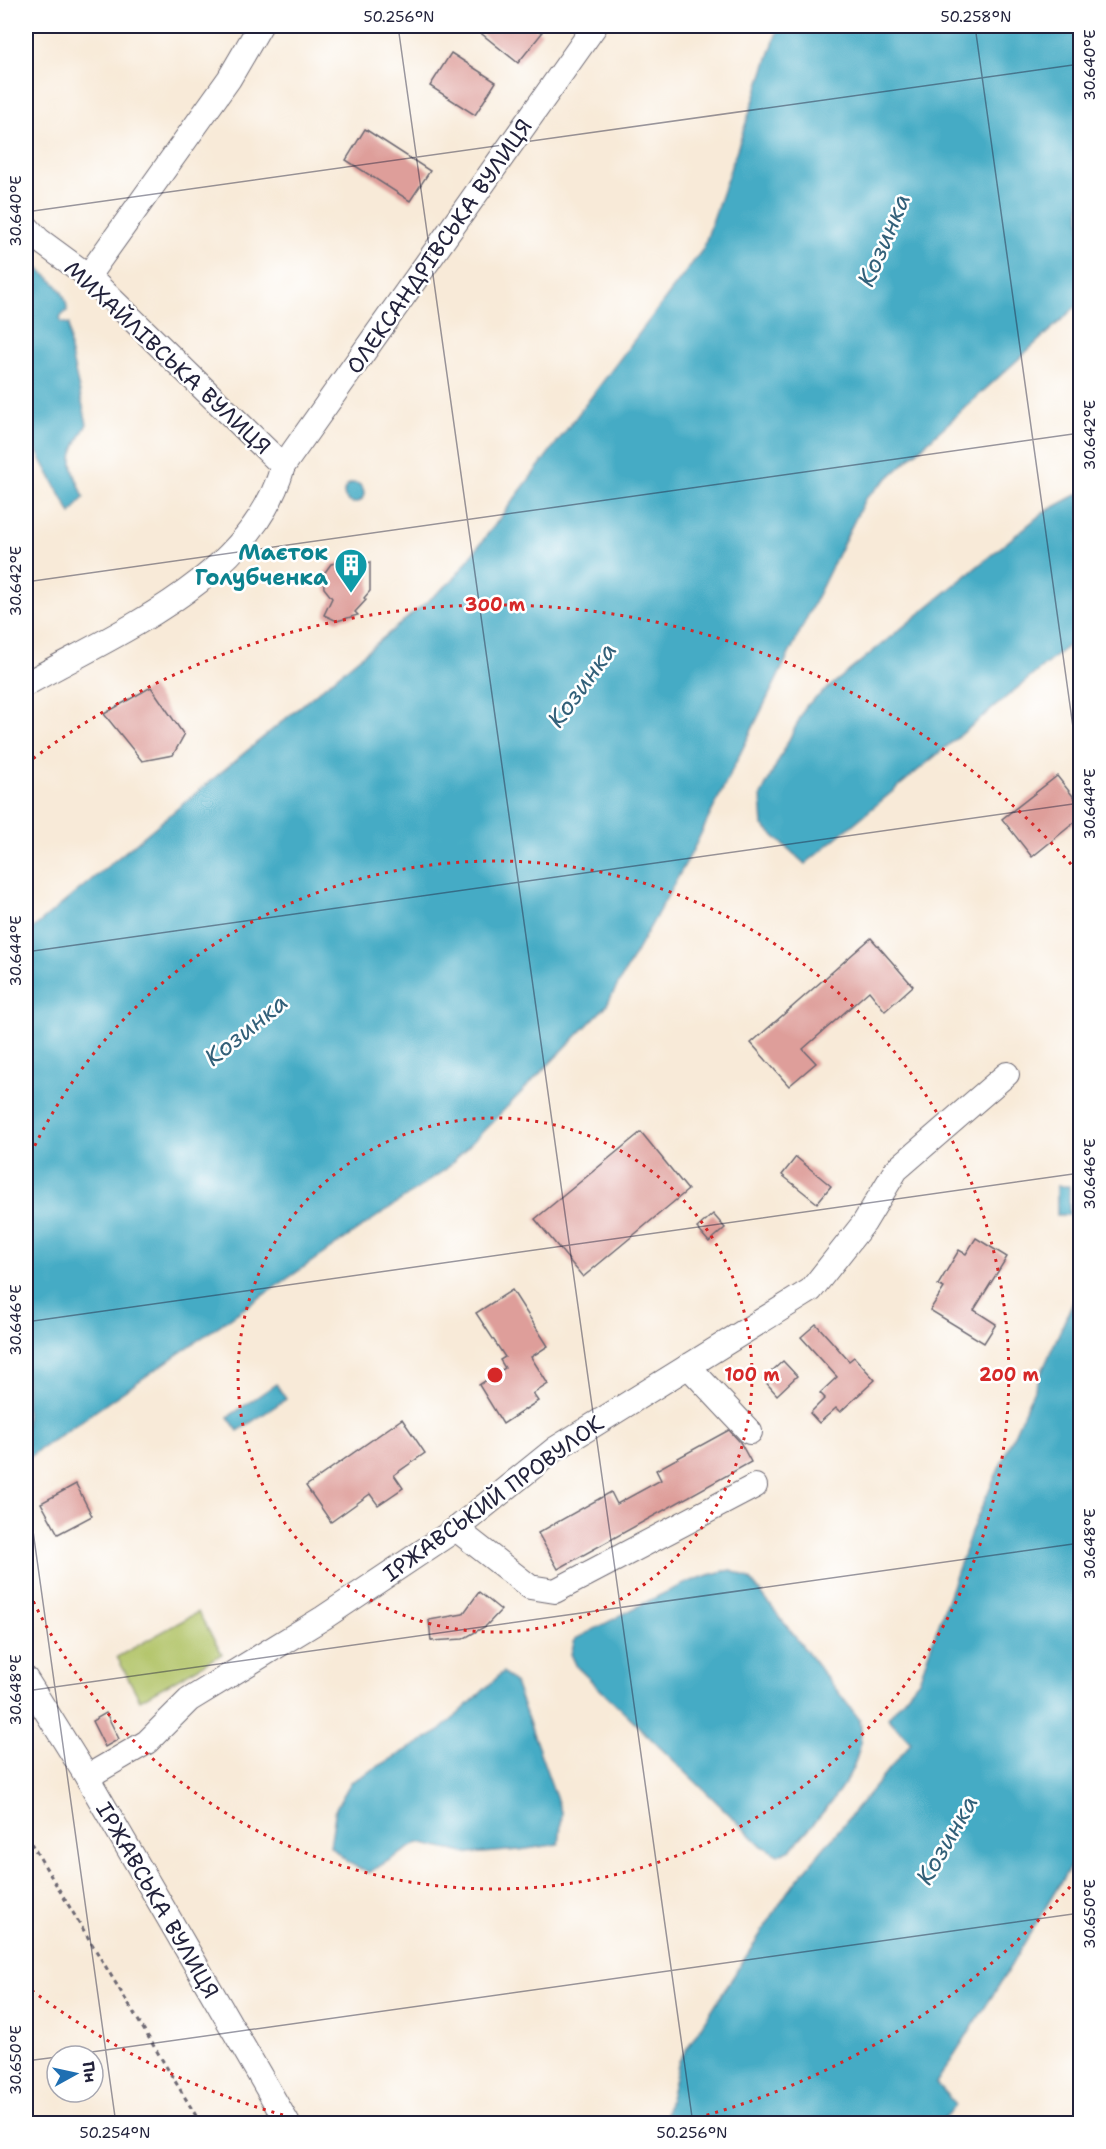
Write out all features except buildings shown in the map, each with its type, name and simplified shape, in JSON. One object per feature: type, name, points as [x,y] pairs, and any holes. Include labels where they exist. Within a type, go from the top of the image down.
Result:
[{"type":"street","points":[[88,276],[229,79],[260,26]]},
{"type":"street","name":"ОЛЕКСАНДРІВСЬКА ВУЛИЦЯ","points":[[26,684],[188,592],[237,548],[276,493],[283,466],[595,26]]},
{"type":"street","name":"МИХАЙЛІВСЬКА ВУЛИЦЯ","points":[[26,226],[39,240],[88,276],[283,466]]},
{"type":"street","name":"ІРЖАВСЬКИЙ ПРОВУЛОК","points":[[87,1778],[147,1742],[189,1700],[323,1618],[456,1529],[555,1449],[811,1290],[864,1223],[896,1170],[1007,1074]]},
{"type":"street","points":[[688,1366],[750,1432]]},
{"type":"street","points":[[456,1529],[530,1587],[555,1591],[755,1486]]},
{"type":"street","name":"ІРЖАВСЬКА ВУЛИЦЯ","points":[[26,1679],[87,1778],[288,2124]]},
{"type":"path","points":[[26,1834],[201,2124]]},
{"type":"green space","points":[[198,1612],[222,1654],[140,1700],[117,1657]]},
{"type":"water","name":"Козинка","points":[[779,26],[1080,26],[1080,303],[865,499],[692,852],[606,1006],[446,1169],[26,1459],[26,934],[453,580],[703,249]]},
{"type":"water","points":[[26,259],[53,281],[66,302],[67,311],[60,317],[61,322],[69,324],[70,350],[87,424],[76,445],[72,460],[84,497],[71,514],[26,432]]},
{"type":"water","points":[[354,483],[361,486],[364,493],[361,500],[354,503],[347,500],[344,493],[347,486]]},
{"type":"water","points":[[1080,493],[1080,636],[805,864],[763,826],[761,795],[806,706],[1043,513]]},
{"type":"water","points":[[1057,1186],[1069,1186],[1069,1215],[1057,1215]]},
{"type":"water","name":"Козинка","points":[[1080,1286],[1080,1850],[998,1987],[936,2083],[956,2105],[939,2123],[927,2123],[917,2116],[911,2124],[664,2123],[679,2061],[788,1891],[911,1743],[888,1718],[919,1680],[973,1527]]},
{"type":"water","points":[[276,1384],[286,1399],[238,1431],[228,1417]]},
{"type":"water","points":[[732,1570],[750,1579],[860,1720],[861,1739],[850,1774],[828,1806],[791,1849],[778,1855],[762,1846],[577,1667],[571,1654],[575,1639],[653,1598],[695,1580]]},
{"type":"water","points":[[503,1672],[515,1683],[562,1814],[559,1844],[469,1854],[418,1843],[368,1873],[349,1863],[330,1846],[336,1808],[351,1782],[440,1731]]},
{"type":"place","name":"Маєток Голубченка","points":[[351,594]]}]
